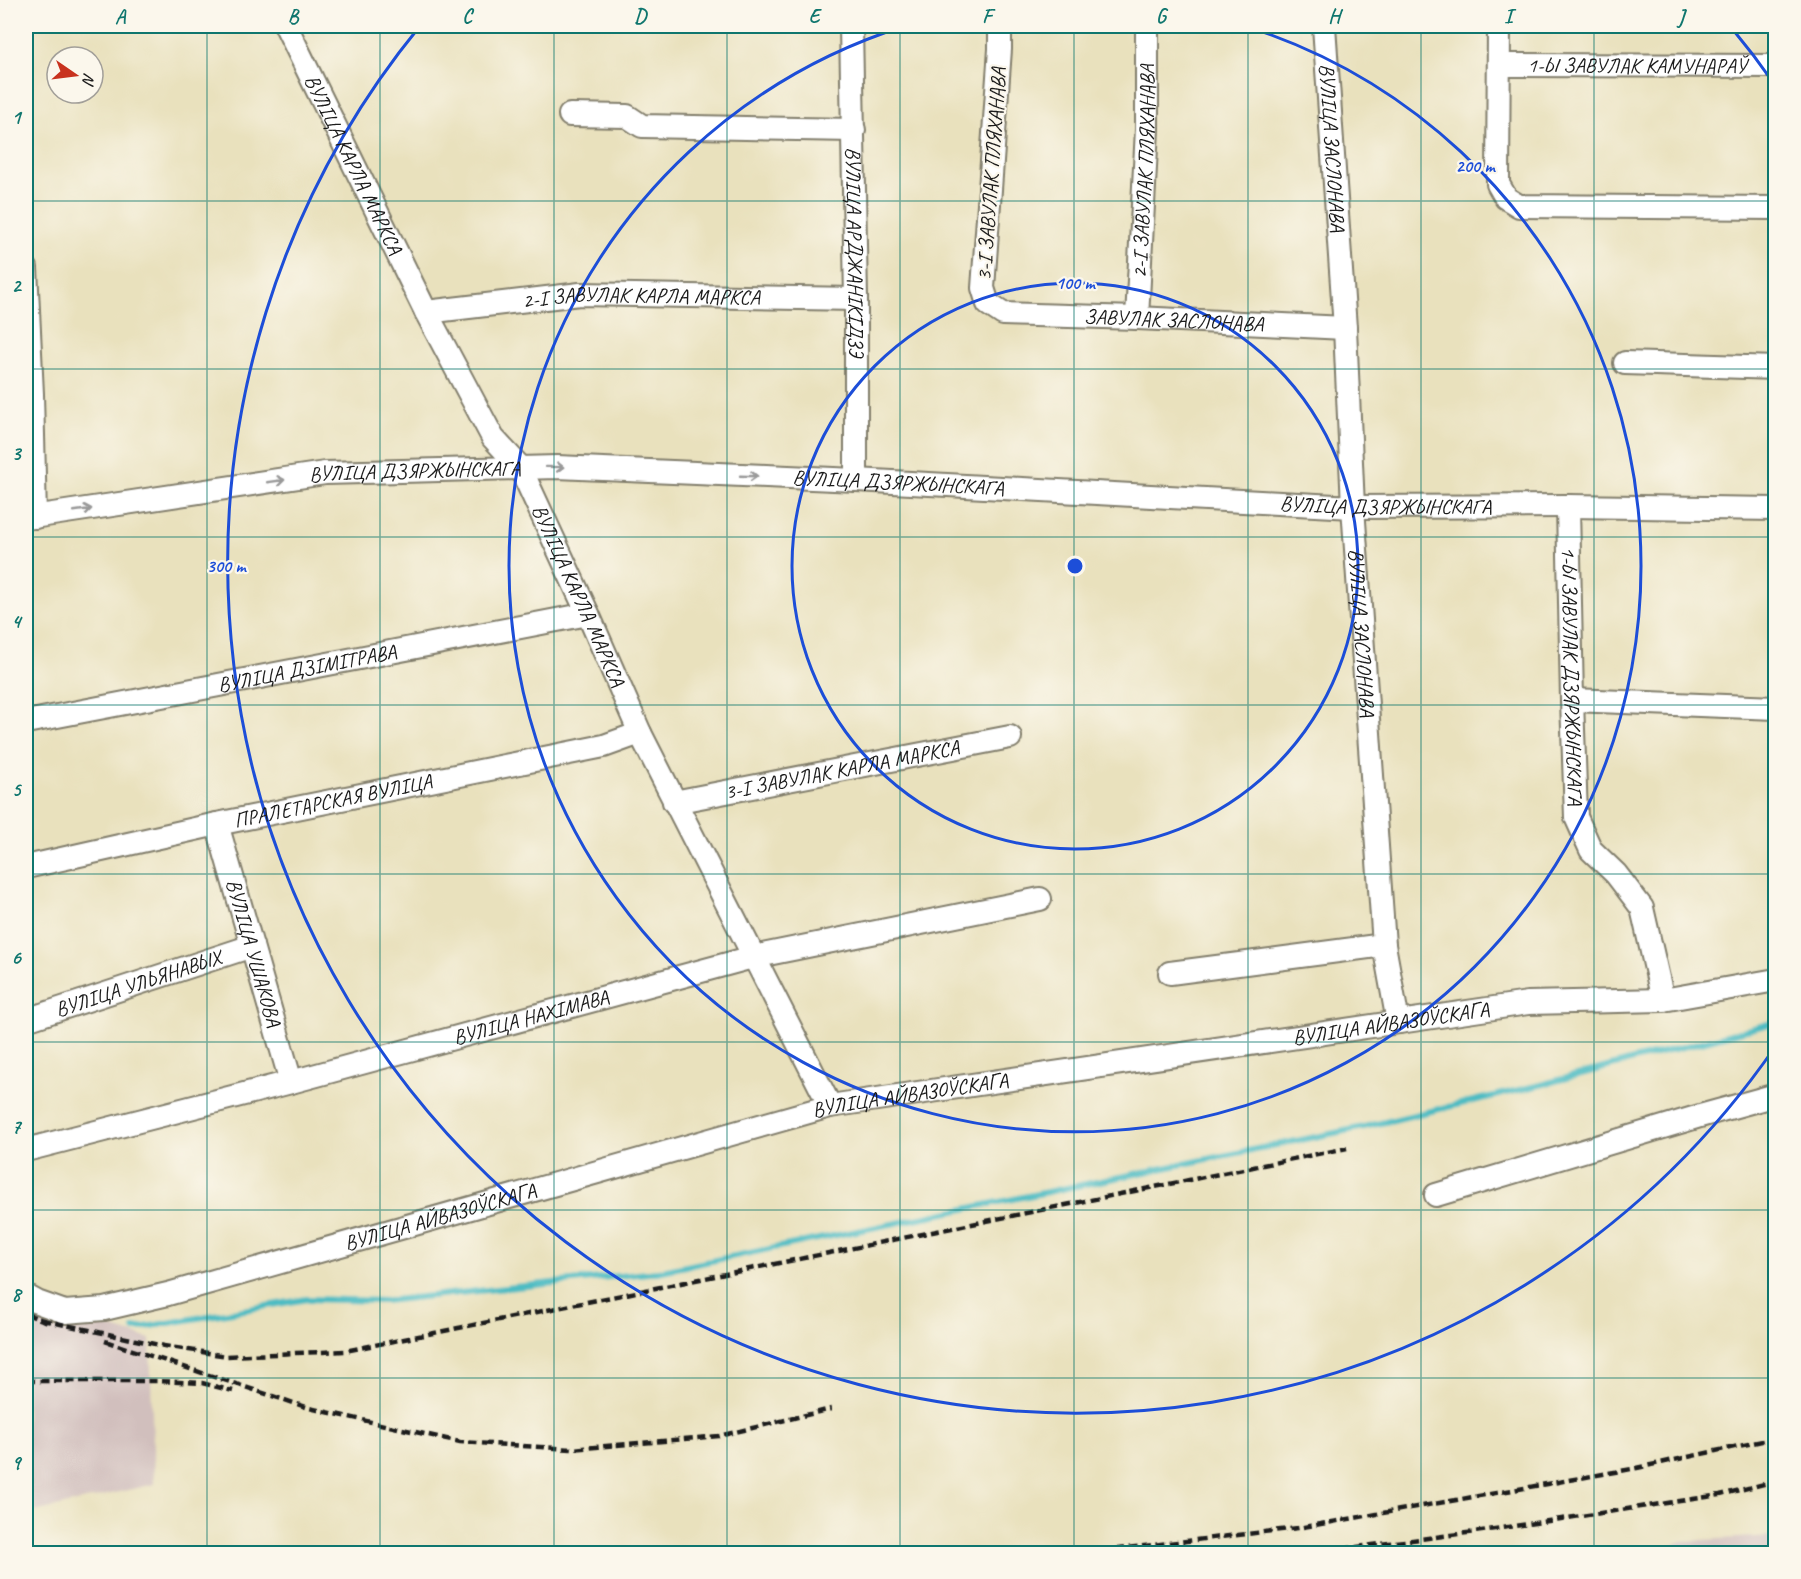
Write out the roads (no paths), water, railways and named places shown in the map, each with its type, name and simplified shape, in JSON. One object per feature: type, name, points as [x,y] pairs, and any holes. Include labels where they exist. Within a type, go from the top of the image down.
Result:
[{"type":"street","name":"ВУЛІЦА КАРЛА МАРКСА","points":[[286,26],[426,312],[493,438],[520,467],[640,733],[830,1106]]},
{"type":"street","name":"ВУЛІЦА АРДЖАНІКІДЗЭ","points":[[851,26],[856,299],[856,480]]},
{"type":"street","name":"3-І ЗАВУЛАК ПЛЯХАНАВА","points":[[1000,26],[983,288],[988,304],[1003,314]]},
{"type":"street","name":"2-І ЗАВУЛАК ПЛЯХАНАВА","points":[[1137,318],[1147,129],[1147,26]]},
{"type":"street","name":"ВУЛІЦА ЗАСЛОНАВА","points":[[1324,26],[1345,328],[1353,507],[1384,945],[1398,1022]]},
{"type":"street","points":[[1499,26],[1498,184],[1506,198],[1519,206],[1776,208]]},
{"type":"street","name":"1-Ы ЗАВУЛАК КАМУНАРАЎ","points":[[1499,65],[1776,66]]},
{"type":"street","points":[[570,115],[627,116],[642,126],[854,130]]},
{"type":"street","points":[[26,268],[32,394],[30,517]]},
{"type":"street","name":"2-І ЗАВУЛАК КАРЛА МАРКСА","points":[[426,312],[580,294],[856,299]]},
{"type":"street","name":"ЗАВУЛАК ЗАСЛОНАВА","points":[[1003,314],[1345,328]]},
{"type":"street","points":[[1625,363],[1776,368]]},
{"type":"street","name":"ВУЛІЦА ДЗЯРЖЫНСКАГА","points":[[30,517],[325,474],[520,467],[856,480],[1353,507],[1568,506],[1776,509]]},
{"type":"street","name":"1-Ы ЗАВУЛАК ДЗЯРЖЫНСКАГА","points":[[1568,506],[1576,818],[1591,850],[1616,873],[1642,908],[1663,1000]]},
{"type":"street","name":"ВУЛІЦА ДЗІМІТРАВА","points":[[26,722],[588,614]]},
{"type":"street","points":[[1572,700],[1776,708]]},
{"type":"street","name":"ПРАЛЕТАРСКАЯ ВУЛІЦА","points":[[26,867],[217,824],[604,746],[640,733]]},
{"type":"street","name":"3-І ЗАВУЛАК КАРЛА МАРКСА","points":[[674,802],[1010,737]]},
{"type":"street","name":"ВУЛІЦА УШАКОВА","points":[[217,824],[291,1082]]},
{"type":"street","name":"ВУЛІЦА НАХІМАВА","points":[[26,1150],[291,1082],[753,957],[1040,899]]},
{"type":"street","points":[[1170,973],[1384,945]]},
{"type":"street","name":"ВУЛІЦА УЛЬЯНАВЫХ","points":[[26,1020],[252,946]]},
{"type":"street","name":"ВУЛІЦА АЙВАЗОЎСКАГА","points":[[26,1296],[65,1312],[104,1309],[168,1294],[830,1106],[1528,1003],[1663,1000],[1776,980]]},
{"type":"street","points":[[1436,1195],[1776,1095]]},
{"type":"waterway","points":[[134,1329],[307,1299],[384,1301],[657,1272],[1364,1127],[1540,1085],[1776,1022]]},
{"type":"railway","points":[[42,1320],[164,1346],[227,1356],[345,1351],[1347,1148]]},
{"type":"railway","points":[[26,1314],[48,1322]]},
{"type":"railway","points":[[105,1341],[309,1408],[460,1442],[572,1449],[719,1436],[831,1409]]},
{"type":"railway","points":[[26,1381],[202,1383],[233,1391]]},
{"type":"railway","points":[[1075,1554],[1298,1528],[1637,1468],[1776,1438]]},
{"type":"railway","points":[[1302,1554],[1475,1532],[1720,1495],[1776,1481]]}]
